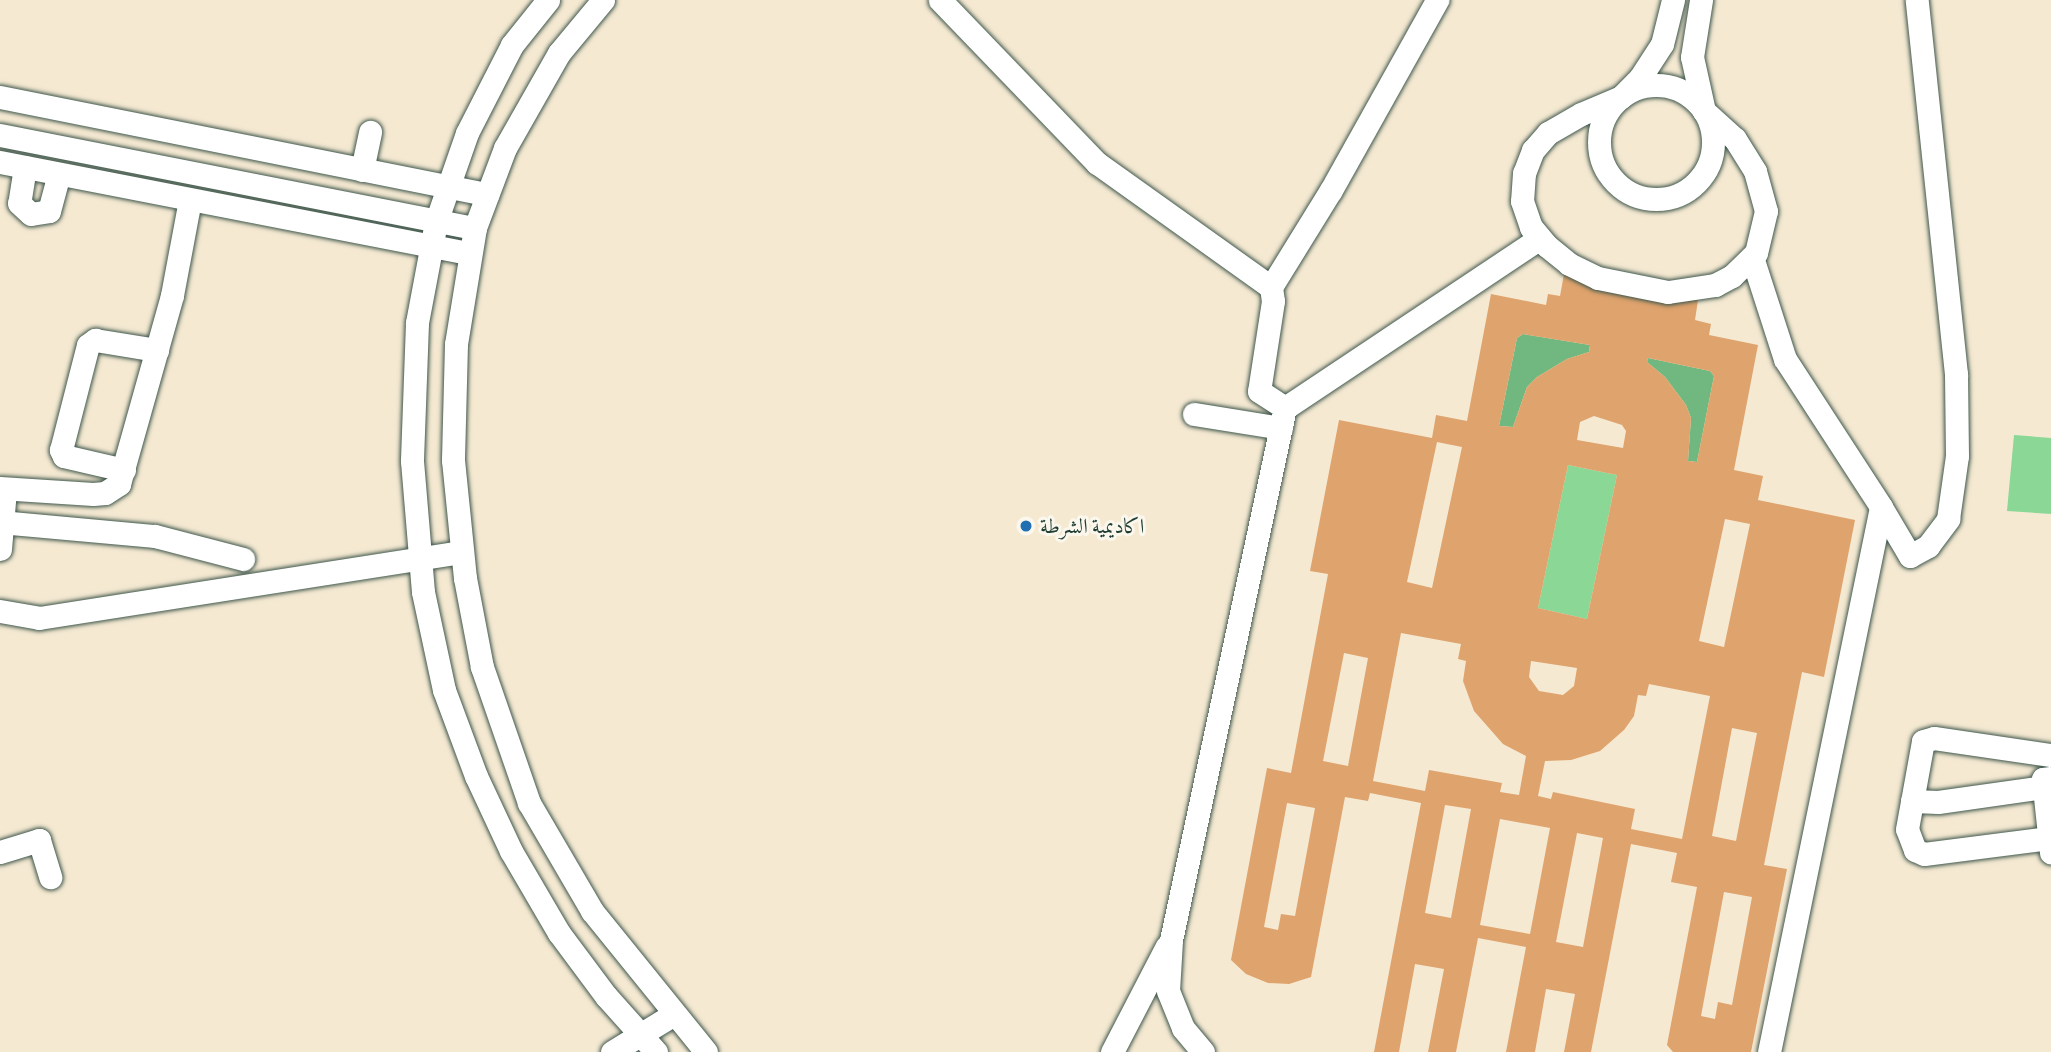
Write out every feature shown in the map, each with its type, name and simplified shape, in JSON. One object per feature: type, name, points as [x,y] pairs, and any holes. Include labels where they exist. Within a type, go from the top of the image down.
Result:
[{"type":"street","points":[[548,0],[512,44],[467,133],[436,222],[417,323],[411,460],[423,592],[444,690],[476,775],[511,851],[559,933],[607,996],[657,1052],[691,1034]]},
{"type":"street","points":[[603,0],[559,53],[505,148],[475,228],[456,344],[453,460],[462,551],[482,667],[529,803],[592,911],[706,1052]]},
{"type":"street","points":[[940,0],[1097,163],[1271,287]]},
{"type":"street","points":[[1283,418],[1259,391],[1273,302],[1271,287],[1331,190],[1437,0]]},
{"type":"street","points":[[1673,0],[1662,44],[1640,78],[1621,97],[1548,133],[1532,150],[1524,173],[1522,201],[1531,227],[1540,239],[1569,264],[1598,278],[1668,292],[1715,285],[1732,276],[1756,253],[1766,211],[1755,171],[1735,139],[1704,111],[1692,57],[1701,0]]},
{"type":"street","points":[[1752,257],[1785,359],[1910,556],[1928,546],[1948,519],[1958,456],[1956,374],[1917,0]]},
{"type":"street","points":[[1655,84],[1678,89],[1699,102],[1704,111],[1710,123],[1713,147],[1707,171],[1691,188],[1668,199],[1646,200],[1624,189],[1607,173],[1599,149],[1600,126],[1611,104],[1631,90],[1655,84]]},
{"type":"street","points":[[0,97],[488,194]]},
{"type":"street","points":[[362,170],[370,132]]},
{"type":"street","points":[[0,135],[475,228]]},
{"type":"street","points":[[0,162],[469,253]]},
{"type":"street","points":[[25,167],[19,203],[31,214],[49,211],[59,174]]},
{"type":"street","points":[[0,549],[3,489],[105,493],[119,484],[172,295],[190,200]]},
{"type":"street","points":[[1194,414],[1283,418],[1540,239]]},
{"type":"street","points":[[124,470],[64,456],[61,450],[88,345],[96,340],[157,350]]},
{"type":"street","points":[[1203,1052],[1183,1028],[1168,991],[1171,940],[1283,418]]},
{"type":"street","points":[[1769,1052],[1881,507]]},
{"type":"street","points":[[1,522],[155,536],[243,559]]},
{"type":"street","points":[[0,611],[39,618],[462,551]]},
{"type":"street","points":[[1912,801],[1938,802],[2047,782],[2050,846],[1924,854],[1915,850],[1908,836],[1912,801],[1921,747],[1928,739],[2051,755]]},
{"type":"street","points":[[0,852],[39,840],[50,877]]},
{"type":"street","points":[[1112,1052],[1171,940]]},
{"type":"street","points":[[612,1052],[674,1014]]},
{"type":"green space","points":[[1523,334],[1590,345],[1589,352],[1567,359],[1537,377],[1527,387],[1513,427],[1499,426],[1517,338]]},
{"type":"green space","points":[[1648,358],[1710,371],[1714,376],[1697,462],[1688,461],[1691,418],[1686,405],[1665,377],[1647,362]]},
{"type":"green space","points":[[2014,435],[2051,438],[2051,514],[2007,511]]},
{"type":"green space","points":[[1568,465],[1617,475],[1587,619],[1538,608]]},
{"type":"building","points":[[1564,274],[1698,300],[1695,320],[1711,324],[1709,335],[1758,345],[1734,470],[1763,476],[1758,500],[1855,520],[1824,677],[1802,672],[1764,865],[1787,869],[1751,1052],[1673,1052],[1667,1045],[1697,887],[1671,882],[1677,853],[1631,844],[1591,1052],[1564,1052],[1575,994],[1546,989],[1535,1052],[1506,1052],[1526,947],[1478,938],[1456,1052],[1428,1052],[1444,969],[1415,964],[1399,1052],[1374,1052],[1421,803],[1370,793],[1368,801],[1345,797],[1311,977],[1289,984],[1268,983],[1246,974],[1231,960],[1267,768],[1291,773],[1328,574],[1310,571],[1339,420],[1432,438],[1436,415],[1467,421],[1491,294],[1546,305],[1548,294],[1560,296]],"holes":[[[1523,334],[1590,345],[1589,352],[1567,359],[1537,377],[1527,387],[1513,427],[1499,426],[1517,338]],[[1648,358],[1710,371],[1714,376],[1697,462],[1688,461],[1691,418],[1686,405],[1665,377],[1647,362]],[[1594,416],[1622,425],[1626,431],[1623,448],[1577,440],[1580,422]],[[1437,442],[1462,447],[1432,588],[1407,582]],[[1568,465],[1617,475],[1587,619],[1538,608]],[[1725,519],[1750,524],[1724,647],[1699,641]],[[1401,633],[1461,644],[1458,659],[1466,661],[1463,681],[1474,711],[1503,744],[1526,756],[1519,795],[1500,792],[1502,783],[1429,770],[1425,791],[1373,781]],[[1344,653],[1368,658],[1348,766],[1323,761]],[[1531,661],[1577,668],[1574,686],[1563,695],[1539,691],[1529,677]],[[1649,684],[1710,696],[1682,839],[1631,829],[1635,809],[1553,792],[1551,799],[1538,796],[1545,761],[1571,760],[1600,751],[1624,730],[1634,716],[1638,695],[1646,696]],[[1732,728],[1757,733],[1736,841],[1712,836]],[[1287,803],[1315,808],[1295,916],[1281,914],[1278,930],[1264,927]],[[1445,805],[1471,809],[1451,918],[1425,913]],[[1500,819],[1550,828],[1530,934],[1480,925]],[[1577,833],[1603,838],[1583,947],[1556,942]],[[1724,892],[1752,897],[1732,1005],[1718,1002],[1715,1019],[1701,1016]]]},
{"type":"place","name":"اكاديمية الشرطة","points":[[1026,526]]}]
